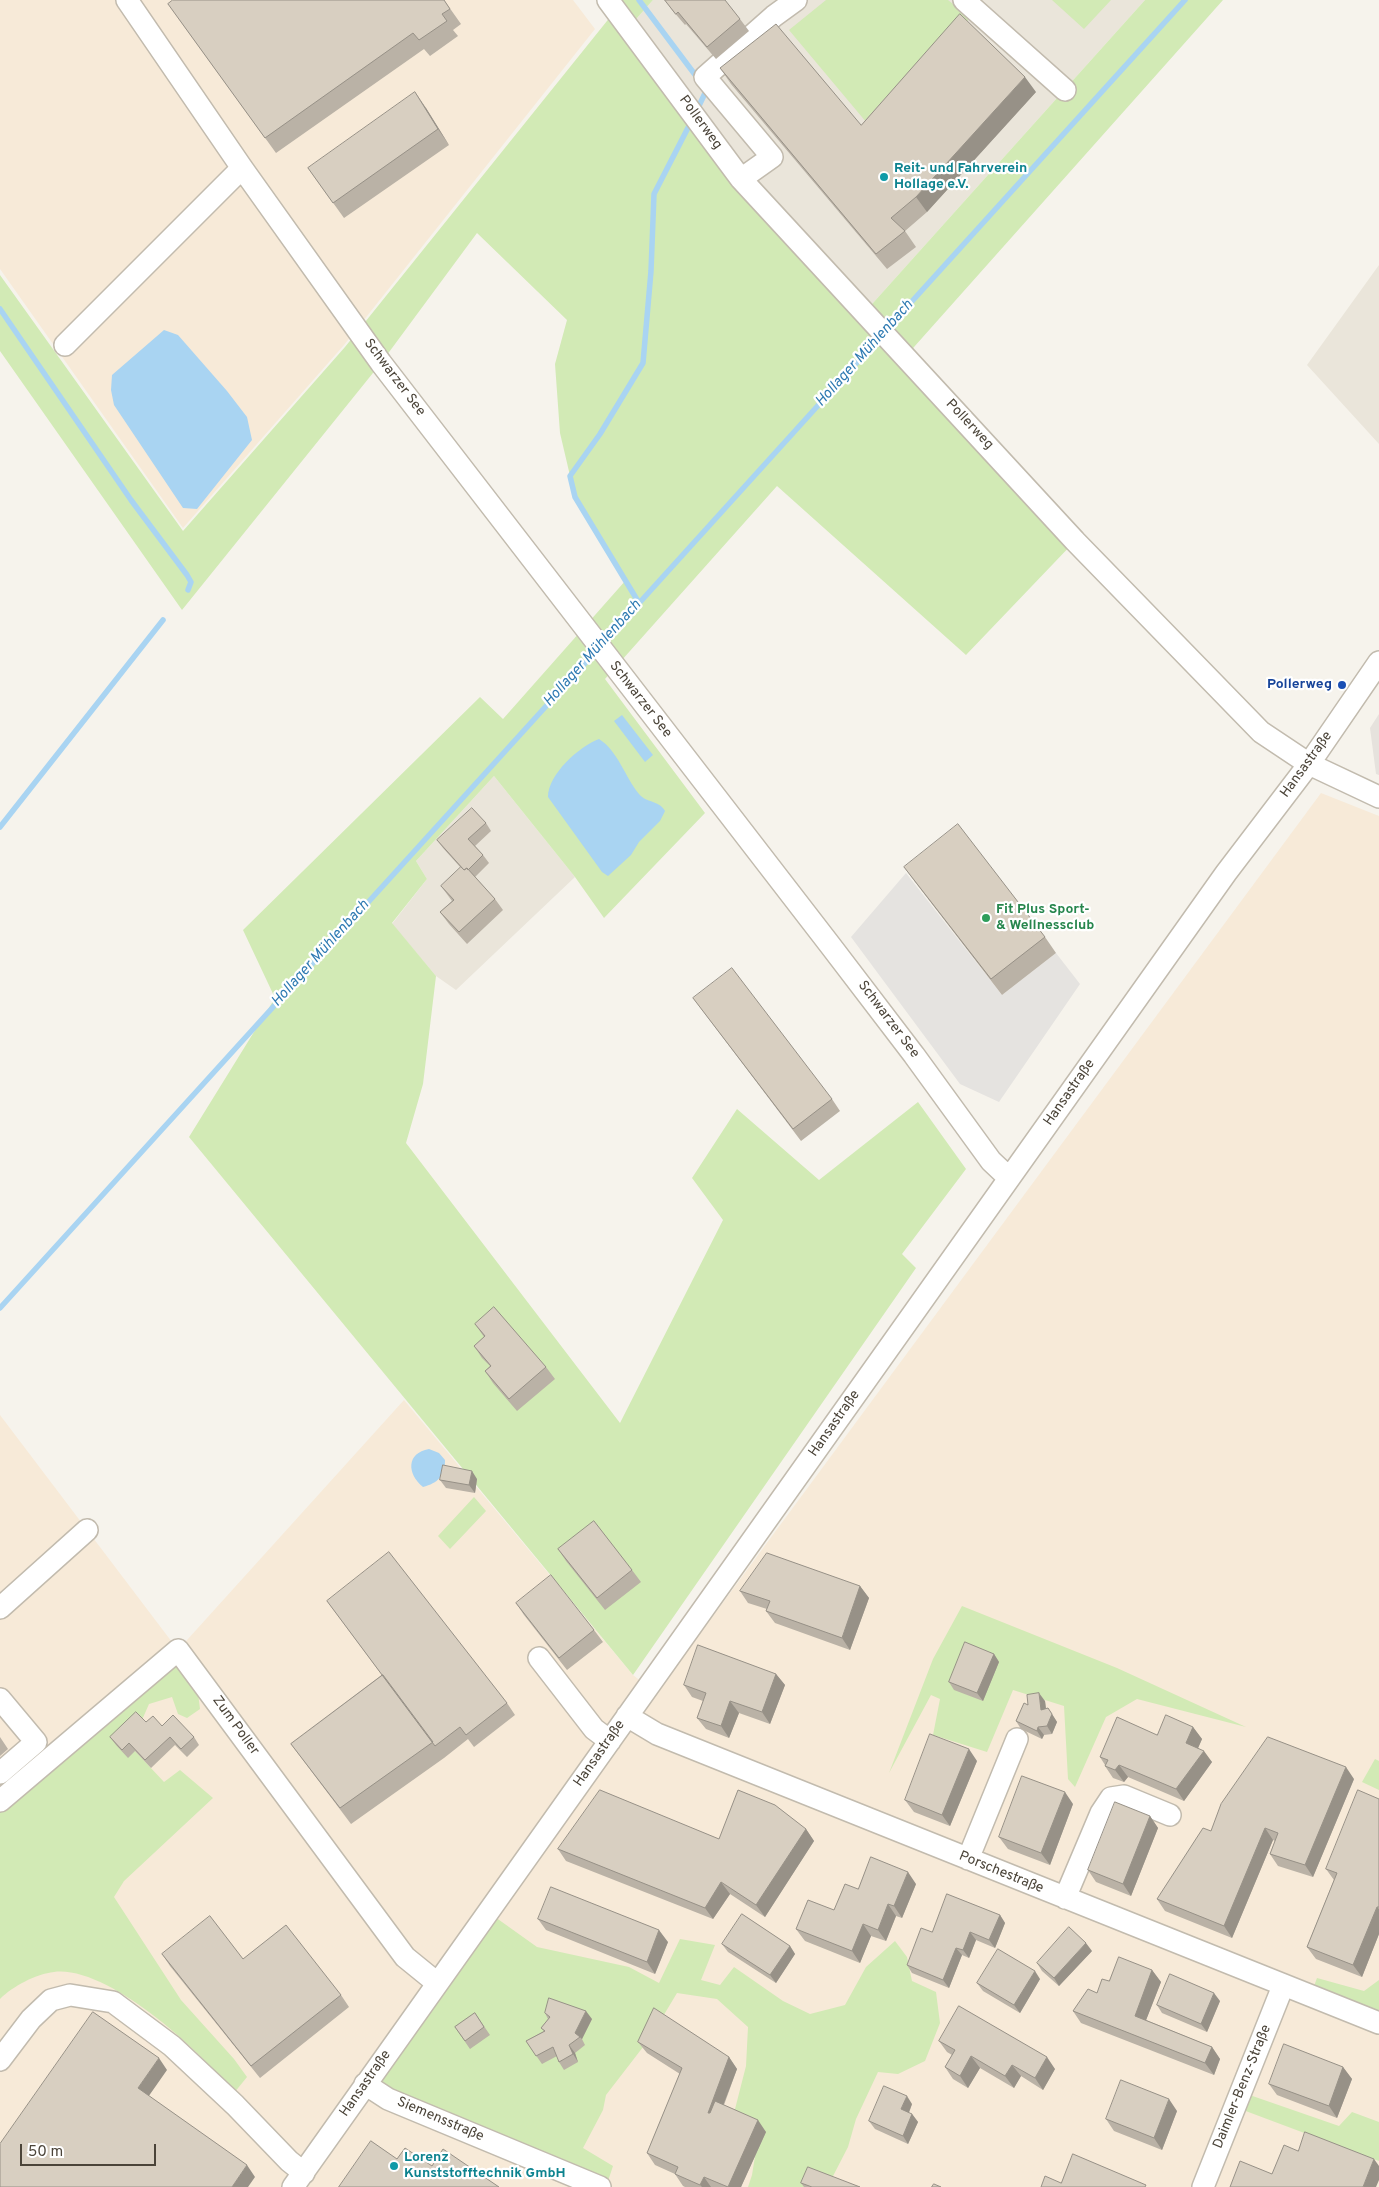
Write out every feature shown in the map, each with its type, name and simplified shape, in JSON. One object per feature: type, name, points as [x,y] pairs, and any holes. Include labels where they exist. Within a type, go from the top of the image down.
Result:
[{"type":"street","name":"Schwarzer See","points":[[127,0],[242,168],[381,363],[914,1055],[991,1162],[1009,1178]]},
{"type":"street","name":"Pollerweg","points":[[608,0],[741,179],[1076,541],[1261,732],[1309,764],[1379,796]]},
{"type":"street","points":[[741,179],[772,157],[705,77],[774,16],[796,0]]},
{"type":"street","points":[[964,0],[1064,90]]},
{"type":"street","points":[[65,345],[242,168]]},
{"type":"street","name":"Hansastraße","points":[[299,2180],[365,2084],[1009,1178],[1226,873],[1309,764],[1379,662]]},
{"type":"street","points":[[0,1608],[88,1530]]},
{"type":"street","name":"Zum Poller","points":[[0,1801],[178,1650],[405,1957],[437,1983]]},
{"type":"street","points":[[540,1658],[594,1729],[610,1741]]},
{"type":"street","points":[[0,1699],[36,1742],[0,1773]]},
{"type":"street","name":"Porschestraße","points":[[627,1716],[657,1734],[1379,2023]]},
{"type":"street","points":[[968,1859],[1016,1739]]},
{"type":"street","points":[[1066,1898],[1101,1813],[1111,1798],[1124,1796],[1170,1815]]},
{"type":"street","name":"Daimler-Benz-Straße","points":[[1203,2187],[1283,1986]]},
{"type":"street","points":[[0,2060],[31,2019],[51,2000],[70,1995],[113,2002],[172,2046],[236,2105],[289,2161],[299,2180]]},
{"type":"street","name":"Siemensstraße","points":[[365,2084],[388,2099],[600,2187]]},
{"type":"shaded area","points":[[0,0],[573,0],[595,29],[344,345],[183,528],[0,269]]},
{"type":"shaded area","points":[[653,0],[1145,0],[864,313],[629,27]]},
{"type":"shaded area","points":[[1379,265],[1379,444],[1307,365]]},
{"type":"shaded area","points":[[1379,714],[1379,775],[1376,774],[1370,728]]},
{"type":"shaded area","points":[[494,776],[575,877],[456,990],[436,976],[392,924],[427,879],[416,861]]},
{"type":"shaded area","points":[[1321,793],[1379,816],[1379,2187],[0,2187],[0,1415],[178,1650],[404,1400],[633,1675],[656,1693]]},
{"type":"shaded area","points":[[906,873],[1002,995],[1056,953],[1080,984],[999,1102],[960,1084],[851,937]]},
{"type":"green space","points":[[608,0],[653,0],[629,27],[864,313],[1145,0],[1223,0],[906,356],[1075,541],[966,655],[777,486],[605,679],[705,813],[604,918],[575,877],[494,776],[416,861],[427,879],[392,923],[436,976],[423,1084],[406,1143],[620,1423],[723,1220],[692,1178],[737,1109],[819,1180],[918,1102],[966,1169],[902,1254],[916,1268],[633,1675],[189,1137],[275,998],[243,930],[480,697],[503,719],[626,580],[575,497],[560,433],[555,364],[567,320],[477,233],[381,363],[182,610],[0,351],[0,275],[183,531],[345,347],[615,11]]},
{"type":"green space","points":[[826,0],[948,0],[970,18],[872,129],[789,30]]},
{"type":"green space","points":[[1052,0],[1111,0],[1084,29]]},
{"type":"green space","points":[[474,1497],[486,1511],[450,1549],[438,1536]]},
{"type":"green space","points":[[962,1606],[1117,1668],[1246,1727],[1137,1699],[1106,1717],[1075,1787],[1068,1779],[1064,1706],[1013,1690],[987,1752],[933,1735],[940,1699],[931,1695],[889,1773],[933,1659]]},
{"type":"green space","points":[[164,1651],[198,1693],[200,1709],[187,1718],[178,1714],[172,1697],[149,1704],[142,1720],[135,1751],[164,1782],[180,1770],[213,1798],[124,1881],[114,1897],[181,2000],[234,2059],[247,2077],[234,2093],[220,2076],[178,2035],[127,1997],[101,1982],[76,1974],[54,1972],[25,1981],[0,1999],[0,1801]]},
{"type":"green space","points":[[1375,1759],[1379,1761],[1379,1790],[1362,1782]]},
{"type":"green space","points":[[488,1912],[537,1947],[629,1967],[659,1983],[680,1939],[715,1945],[701,1980],[720,1985],[734,1967],[783,2001],[810,2014],[845,2005],[866,1967],[895,1941],[907,1957],[912,1981],[936,1992],[940,2023],[925,2061],[898,2074],[878,2072],[856,2119],[848,2147],[832,2178],[808,2187],[748,2187],[757,2144],[734,2113],[746,2066],[748,2027],[717,1999],[677,1993],[650,2038],[606,2095],[603,2110],[583,2148],[613,2166],[606,2187],[365,2084]]},
{"type":"green space","points":[[1317,1978],[1364,1991],[1379,1980],[1379,2023],[1310,1997]]},
{"type":"green space","points":[[1241,2092],[1339,2126],[1352,2112],[1379,2122],[1379,2161],[1235,2107]]},
{"type":"water","points":[[164,330],[178,335],[227,391],[247,417],[252,440],[197,509],[183,508],[114,405],[111,390],[112,375]]},
{"type":"water","points":[[622,715],[653,755],[645,762],[614,721]]},
{"type":"water","points":[[599,739],[611,750],[639,794],[659,805],[665,811],[660,821],[639,842],[631,855],[608,876],[602,872],[548,797],[553,779],[566,762],[583,748]]},
{"type":"water","points":[[429,1449],[439,1453],[445,1460],[445,1466],[442,1475],[437,1481],[423,1487],[414,1476],[411,1465],[416,1455],[421,1451]]},
{"type":"building","points":[[173,0],[444,0],[450,9],[442,14],[447,21],[419,40],[413,33],[265,138],[168,4]]},
{"type":"building","points":[[665,0],[725,0],[740,19],[707,47],[678,12],[676,14]]},
{"type":"building","name":"Reit- und Fahrverein Hollage e.V.","points":[[960,14],[1025,77],[916,197],[891,218],[905,231],[876,254],[720,68],[776,24],[861,125]]},
{"type":"building","points":[[415,92],[438,129],[333,203],[308,168]]},
{"type":"building","points":[[472,808],[486,823],[468,839],[483,855],[468,870],[467,868],[464,870],[437,840]]},
{"type":"building","name":"Fit Plus Sport- & Wellnessclub","points":[[958,824],[1045,937],[991,979],[904,867]]},
{"type":"building","points":[[461,867],[464,870],[467,868],[495,899],[459,932],[440,912],[454,900],[441,886]]},
{"type":"building","points":[[732,968],[832,1099],[793,1129],[693,998]]},
{"type":"building","points":[[494,1307],[546,1367],[509,1399],[485,1371],[491,1366],[474,1346],[485,1336],[475,1324]]},
{"type":"building","points":[[443,1465],[472,1471],[469,1485],[440,1480]]},
{"type":"building","points":[[594,1521],[632,1570],[597,1598],[558,1549]]},
{"type":"building","points":[[389,1552],[507,1703],[466,1735],[460,1727],[435,1746],[327,1601]]},
{"type":"building","points":[[767,1553],[860,1586],[842,1638],[766,1611],[770,1601],[740,1591]]},
{"type":"building","points":[[551,1575],[594,1630],[559,1658],[516,1603]]},
{"type":"building","points":[[965,1642],[994,1654],[977,1693],[949,1682]]},
{"type":"building","points":[[698,1645],[776,1674],[762,1712],[730,1701],[721,1726],[697,1718],[706,1693],[684,1685]]},
{"type":"building","points":[[383,1675],[433,1742],[340,1808],[291,1744]]},
{"type":"building","points":[[1039,1693],[1041,1710],[1048,1708],[1052,1714],[1047,1726],[1038,1727],[1037,1731],[1016,1721],[1024,1703],[1028,1705],[1027,1695]]},
{"type":"building","points":[[136,1712],[146,1722],[153,1716],[162,1726],[173,1715],[194,1737],[181,1749],[170,1737],[145,1760],[129,1743],[122,1750],[110,1737]]},
{"type":"building","points":[[1166,1715],[1193,1727],[1186,1743],[1204,1751],[1176,1789],[1119,1765],[1115,1770],[1105,1766],[1108,1760],[1100,1757],[1117,1717],[1157,1735]]},
{"type":"building","points":[[930,1734],[969,1749],[942,1815],[905,1800]]},
{"type":"building","points":[[1268,1737],[1346,1767],[1305,1865],[1270,1854],[1278,1833],[1265,1828],[1224,1926],[1157,1899],[1203,1828],[1211,1831],[1221,1804]]},
{"type":"building","points":[[1022,1776],[1065,1792],[1041,1853],[999,1837]]},
{"type":"building","points":[[600,1790],[719,1839],[738,1790],[775,1805],[806,1829],[756,1905],[721,1882],[705,1908],[558,1849]]},
{"type":"building","points":[[1358,1790],[1379,1799],[1379,1907],[1377,1907],[1353,1965],[1307,1947],[1337,1873],[1326,1869]]},
{"type":"building","points":[[1115,1802],[1150,1816],[1123,1884],[1088,1870]]},
{"type":"building","points":[[871,1857],[908,1872],[894,1906],[888,1904],[878,1930],[863,1924],[852,1951],[796,1929],[808,1900],[834,1910],[845,1884],[858,1889]]},
{"type":"building","points":[[551,1887],[659,1930],[647,1962],[538,1919]]},
{"type":"building","points":[[947,1894],[1000,1915],[989,1940],[970,1932],[963,1950],[956,1948],[943,1980],[907,1965],[921,1928],[932,1932]]},
{"type":"building","points":[[742,1914],[790,1946],[770,1975],[722,1944]]},
{"type":"building","points":[[210,1916],[243,1959],[286,1925],[341,1995],[251,2066],[162,1954]]},
{"type":"building","points":[[1069,1927],[1086,1943],[1054,1978],[1037,1963]]},
{"type":"building","points":[[998,1949],[1035,1971],[1014,2005],[977,1983]]},
{"type":"building","points":[[1119,1957],[1152,1970],[1135,2016],[1212,2047],[1205,2063],[1073,2011],[1088,1989],[1097,1993],[1102,1979],[1109,1981]]},
{"type":"building","points":[[1170,1974],[1214,1993],[1201,2024],[1157,2005]]},
{"type":"building","points":[[549,1998],[586,2011],[575,2033],[580,2037],[569,2045],[573,2054],[559,2062],[553,2047],[536,2056],[526,2041],[545,2031],[541,2028],[550,2017],[545,2013]]},
{"type":"building","points":[[959,2006],[1047,2057],[1035,2078],[1012,2065],[1005,2076],[971,2056],[960,2076],[945,2067],[955,2050],[939,2041]]},
{"type":"building","points":[[654,2008],[729,2057],[708,2113],[710,2113],[715,2101],[758,2120],[728,2187],[704,2177],[700,2185],[675,2174],[678,2167],[647,2153],[682,2068],[638,2042]]},
{"type":"building","points":[[93,2012],[159,2058],[138,2088],[247,2165],[232,2187],[0,2187],[0,2144]]},
{"type":"building","points":[[475,2013],[484,2027],[465,2041],[455,2027]]},
{"type":"building","points":[[1284,2044],[1343,2067],[1329,2106],[1269,2084]]},
{"type":"building","points":[[1121,2080],[1169,2099],[1154,2138],[1106,2119]]},
{"type":"building","points":[[884,2086],[907,2096],[901,2109],[912,2114],[903,2136],[869,2121]]},
{"type":"building","points":[[1305,2132],[1374,2159],[1363,2187],[1230,2187],[1240,2161],[1272,2174],[1284,2145],[1298,2151]]},
{"type":"building","name":"Lorenz Kunststofftechnik GmbH","points":[[371,2141],[397,2159],[405,2148],[432,2166],[443,2149],[499,2187],[339,2187]]},
{"type":"building","points":[[1073,2154],[1146,2185],[1145,2187],[1041,2187],[1045,2176],[1061,2183]]},
{"type":"building","points":[[808,2167],[860,2187],[812,2187],[801,2183]]},
{"type":"waterway","points":[[639,0],[699,80]]},
{"type":"waterway","name":"Hollager Mühlenbach","points":[[886,330],[1185,0]]},
{"type":"waterway","points":[[696,112],[707,89]]},
{"type":"waterway","points":[[639,603],[575,497],[570,476],[600,434],[643,363],[651,271],[654,194],[692,120]]},
{"type":"waterway","points":[[0,309],[131,500],[187,575],[191,582],[188,590]]},
{"type":"waterway","name":"Hollager Mühlenbach","points":[[603,643],[880,337]]},
{"type":"waterway","points":[[0,827],[163,620]]},
{"type":"waterway","name":"Hollager Mühlenbach","points":[[0,1308],[597,650]]},
{"type":"place","name":"Reit- und Fahrverein Hollage e.V.","points":[[884,177]]},
{"type":"place","name":"Pollerweg","points":[[1342,685]]},
{"type":"place","name":"Fit Plus Sport- & Wellnessclub","points":[[986,918]]},
{"type":"place","name":"Lorenz Kunststofftechnik GmbH","points":[[394,2166]]}]
